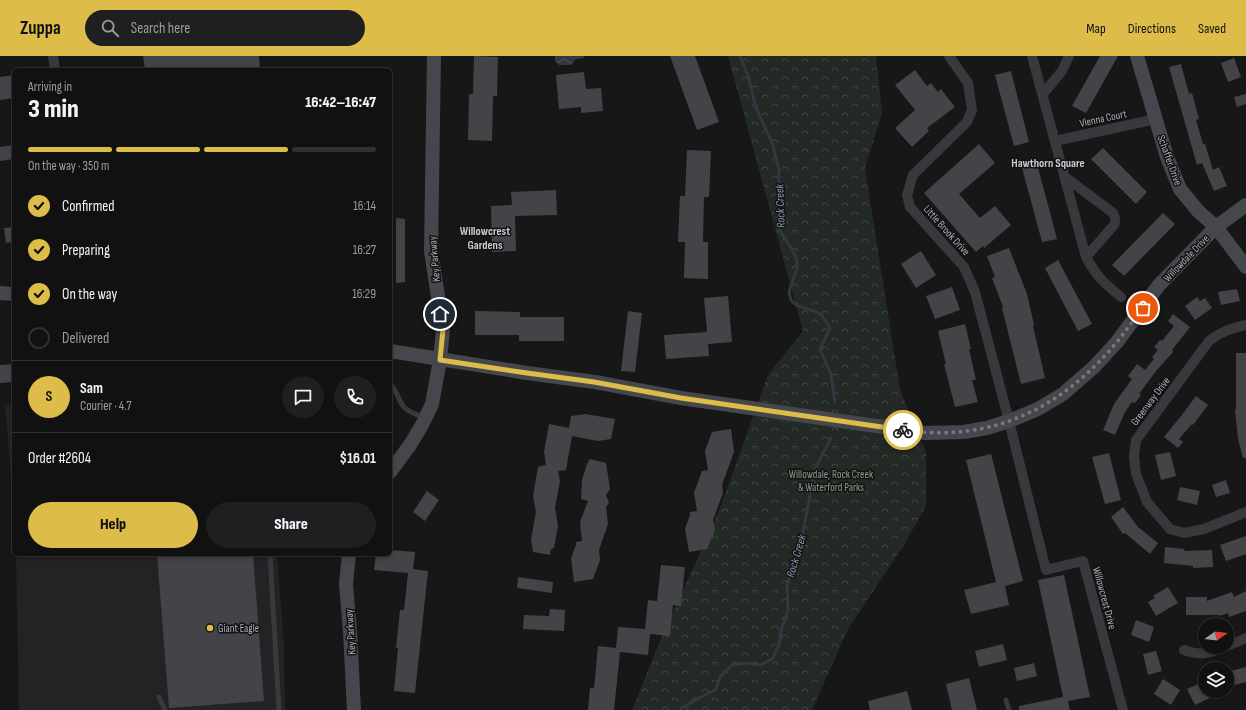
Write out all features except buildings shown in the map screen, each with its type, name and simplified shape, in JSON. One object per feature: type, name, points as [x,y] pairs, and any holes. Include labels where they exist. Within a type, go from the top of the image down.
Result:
[{"type":"street","points":[[53,56],[55,68]]},
{"type":"street","name":"Key Parkway","points":[[392,469],[410,445],[432,404],[440,360],[443,329],[431,251],[434,56]]},
{"type":"street","name":"Little Brook Drive","points":[[949,56],[968,83],[972,110],[967,122],[913,175],[906,195],[910,207],[964,267],[975,292],[1010,421]]},
{"type":"street","points":[[1032,56],[1086,257],[1095,272],[1105,284],[1121,297]]},
{"type":"street","points":[[1043,94],[1062,71],[1069,56]]},
{"type":"street","name":"Schaffer Drive","points":[[1137,56],[1167,157],[1180,189],[1198,211],[1216,227],[1246,267]]},
{"type":"street","name":"Vienna Court","points":[[1055,141],[1156,119]]},
{"type":"street","points":[[1065,177],[1113,213],[1115,217],[1114,225],[1086,257]]},
{"type":"street","name":"Willowdale Drive","points":[[392,351],[440,360],[594,382],[681,398],[925,433],[964,432],[987,428],[1010,421],[1038,409],[1063,394],[1094,367],[1118,342],[1159,285],[1216,227],[1246,205]]},
{"type":"street","points":[[0,293],[12,294]]},
{"type":"street","name":"Greenway Drive","points":[[1246,325],[1232,328],[1215,336],[1209,341],[1136,440],[1134,456],[1136,474],[1146,502],[1170,529],[1184,532],[1204,529],[1246,512]]},
{"type":"street","name":"Willowcrest Drive","points":[[1010,421],[1046,570],[1083,561],[1123,710]]},
{"type":"street","name":"Key Parkway","points":[[349,556],[346,584],[354,710]]},
{"type":"street","points":[[1234,643],[1246,638]]},
{"type":"street","points":[[1184,650],[1198,654]]},
{"type":"lane","points":[[392,386],[402,405],[406,409],[425,418]]},
{"type":"lane","points":[[270,556],[279,710]]},
{"type":"lane","points":[[159,697],[164,710]]},
{"type":"lane","points":[[1006,700],[1009,710]]},
{"type":"shaded area","points":[[5,405],[12,405],[12,491]]},
{"type":"shaded area","points":[[16,556],[277,556],[284,645],[285,710],[19,710]]},
{"type":"green space","name":"Willowdale, Rock Creek & Waterford Parks","points":[[728,56],[876,56],[882,113],[865,168],[900,390],[926,452],[926,506],[904,545],[848,629],[812,710],[632,710],[660,641],[719,511],[768,375],[803,331]]},
{"type":"water","points":[[555,56],[584,56],[584,58],[576,59],[571,65],[559,65],[555,61]]},
{"type":"waterway","name":"Rock Creek","points":[[740,56],[748,76],[756,108],[773,145],[779,171],[778,225],[794,253],[797,264],[796,273],[790,291],[791,300],[801,307],[818,312],[825,319],[830,328],[820,350],[831,374],[835,402]]},
{"type":"waterway","name":"Rock Creek","points":[[681,710],[681,708],[716,689],[720,677],[732,665],[748,663],[761,665],[773,658],[779,645],[781,631],[788,610],[787,585],[801,542],[815,469],[831,438]]},
{"type":"way so far","points":[[903,430],[925,433],[964,432],[998,425],[1038,409],[1063,394],[1094,367],[1118,342],[1143,308]]},
{"type":"place","name":"Giant Eagle","points":[[210,628]]},
{"type":"district","name":"Hawthorn Square","points":[[1048,163]]},
{"type":"district","name":"Willowcrest Gardens","points":[[485,238]]},
{"type":"route","points":[[440,314],[443,329],[440,360],[594,382],[681,398],[903,430]]}]
